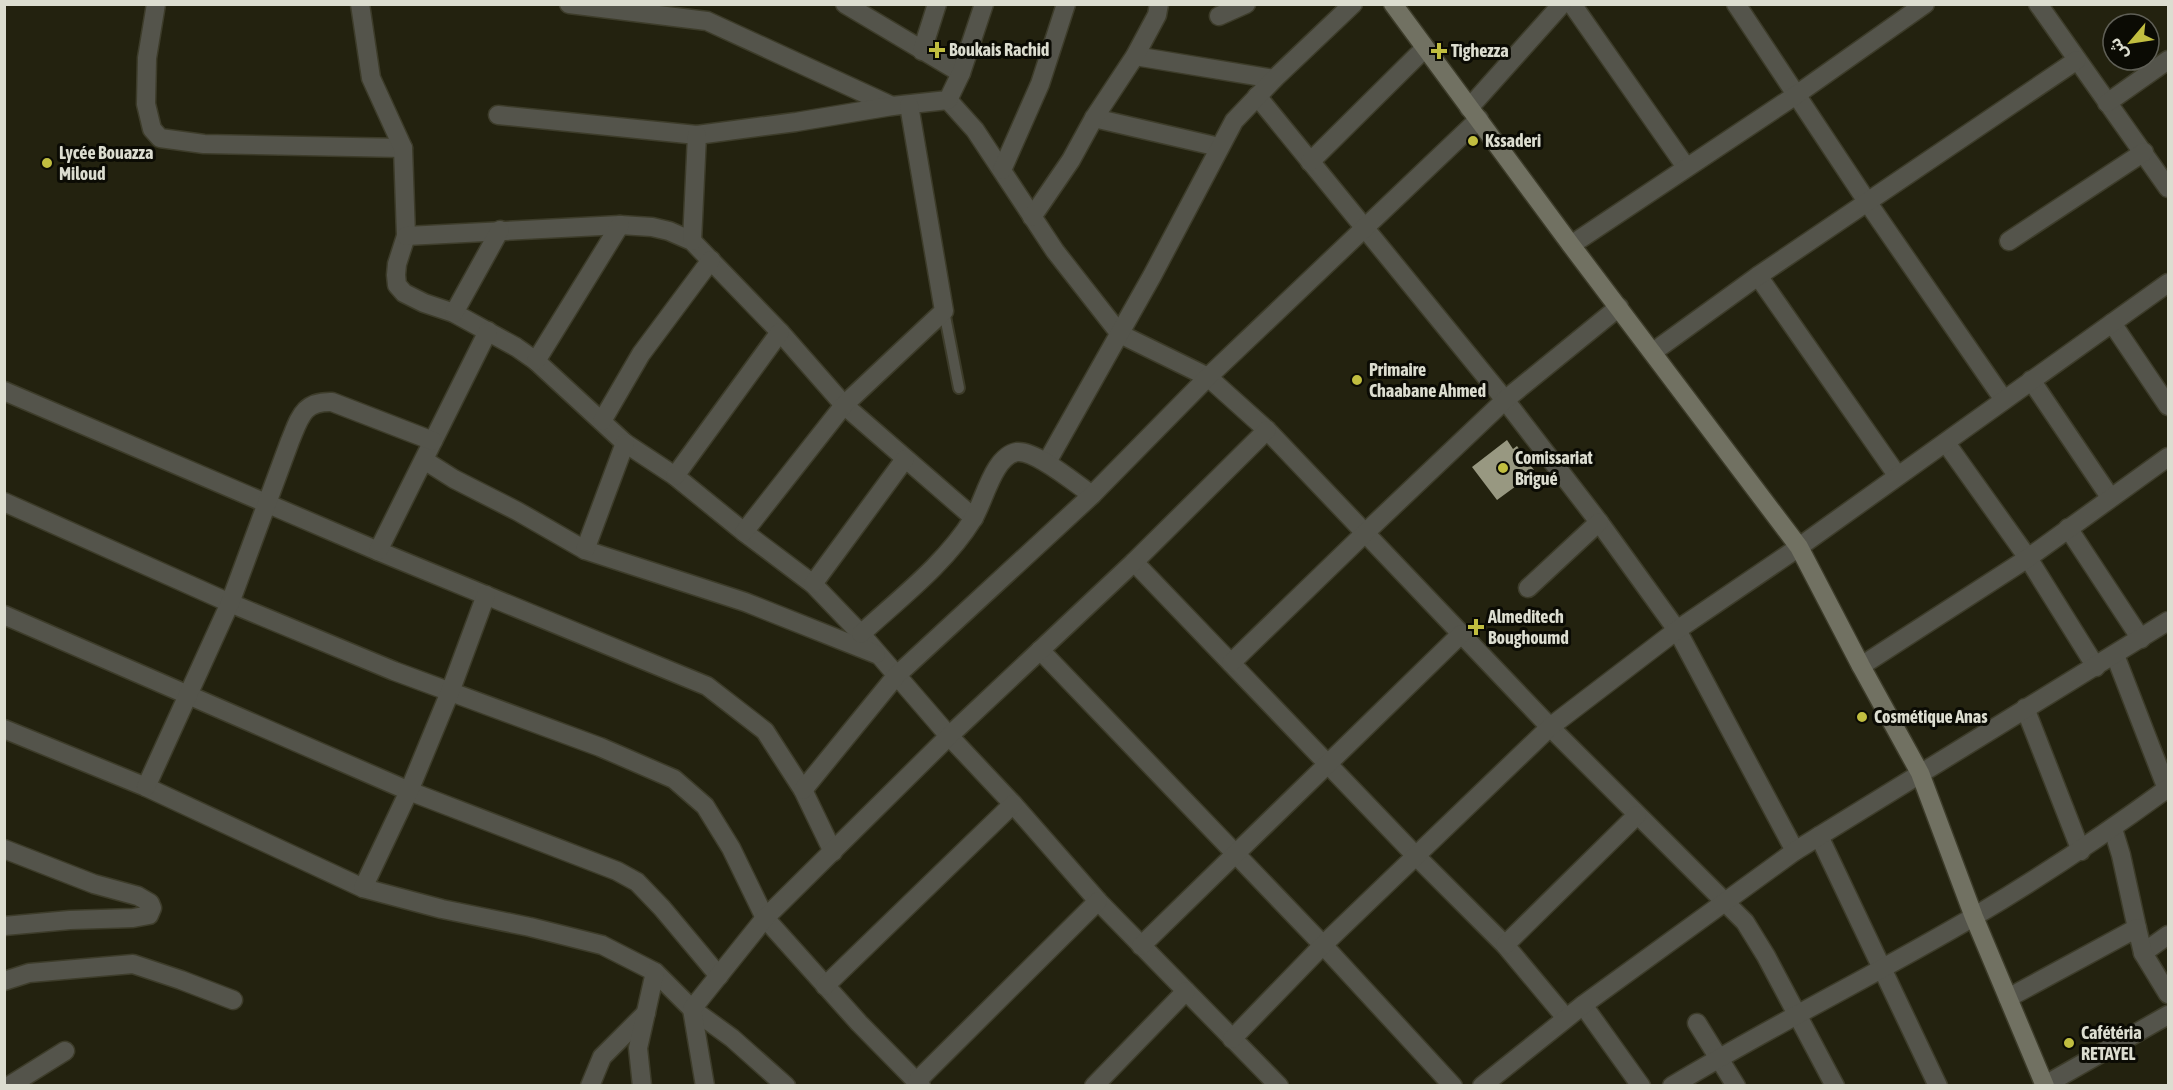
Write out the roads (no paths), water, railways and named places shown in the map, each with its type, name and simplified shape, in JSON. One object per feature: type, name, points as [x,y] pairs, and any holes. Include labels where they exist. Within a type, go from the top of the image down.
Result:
[{"type":"street","points":[[156,4],[147,58],[146,104],[152,129],[160,138],[204,144],[403,148]]},
{"type":"street","points":[[360,4],[371,78],[403,148],[406,236],[397,264],[397,285],[404,293],[488,331],[536,361],[625,443],[675,476],[813,584],[861,634],[949,736],[1013,804],[1098,901],[1279,1086]]},
{"type":"street","points":[[569,4],[707,21],[900,105]]},
{"type":"street","points":[[922,51],[937,4]]},
{"type":"street","points":[[948,100],[961,73],[984,4]]},
{"type":"street","points":[[1002,170],[1040,84],[1066,4]]},
{"type":"street","points":[[1032,217],[1071,160],[1094,118],[1135,56],[1157,15],[1159,4]]},
{"type":"street","points":[[1219,16],[1246,4]]},
{"type":"street","points":[[1047,462],[1120,334],[1234,121],[1274,79],[1353,4]]},
{"type":"street","points":[[1393,4],[1799,547],[1920,773],[1974,917],[2045,1085],[2169,1015]]},
{"type":"street","points":[[1572,4],[1686,167]]},
{"type":"street","points":[[1736,4],[1868,203],[2004,400]]},
{"type":"street","points":[[1571,245],[1796,95],[1925,4]]},
{"type":"street","points":[[2038,4],[2169,188]]},
{"type":"street","points":[[848,5],[961,73]]},
{"type":"street","points":[[803,790],[896,676],[1092,495],[1208,377],[1364,227],[1474,113],[1551,9]]},
{"type":"street","points":[[1310,162],[1425,48]]},
{"type":"street","points":[[1135,56],[1274,79]]},
{"type":"street","points":[[1653,351],[1758,276],[2077,60]]},
{"type":"street","points":[[2108,103],[2169,60]]},
{"type":"street","points":[[1257,96],[1505,400],[1599,522],[1677,630],[1795,850]]},
{"type":"street","points":[[498,115],[697,135],[948,100]]},
{"type":"street","points":[[948,100],[975,130],[1055,250],[1120,334],[1208,377],[1267,430],[1550,727],[1745,922],[1835,1086]]},
{"type":"street","points":[[744,532],[844,405],[944,311],[900,105]]},
{"type":"street","points":[[1094,118],[1219,147]]},
{"type":"street","points":[[692,241],[697,135]]},
{"type":"street","points":[[2009,241],[2144,152]]},
{"type":"street","points":[[406,236],[620,225],[652,227],[669,231],[692,241],[780,332],[844,405],[974,518]]},
{"type":"street","points":[[536,361],[620,225]]},
{"type":"street","points":[[454,314],[500,230]]},
{"type":"street","points":[[602,421],[641,354],[711,260]]},
{"type":"street","points":[[1758,276],[1897,475]]},
{"type":"street","points":[[1232,1039],[1323,945],[1550,727],[1677,630],[1799,547],[2169,283]]},
{"type":"street","points":[[1231,663],[1505,400],[1619,307]]},
{"type":"street","points":[[2112,323],[2169,406]]},
{"type":"street","points":[[378,551],[488,331]]},
{"type":"street","points":[[675,476],[780,332]]},
{"type":"street","points":[[2031,381],[2110,497]]},
{"type":"street","points":[[4,391],[378,551],[707,686],[765,731],[803,790],[832,852]]},
{"type":"street","points":[[146,788],[230,603],[298,420],[307,407],[319,401],[332,402],[433,441]]},
{"type":"street","points":[[705,1086],[692,1009],[765,918],[949,736],[1134,562],[1267,430]]},
{"type":"street","points":[[1946,442],[2028,558],[2096,667]]},
{"type":"street","points":[[585,550],[625,443]]},
{"type":"street","points":[[861,634],[947,554],[974,518],[996,468],[1009,455],[1022,453],[1047,462],[1092,495]]},
{"type":"street","points":[[813,584],[905,459]]},
{"type":"street","points":[[424,460],[454,479],[517,511],[585,550],[745,602],[878,655]]},
{"type":"street","points":[[1861,666],[2028,558],[2110,497],[2166,465]]},
{"type":"street","points":[[7,510],[450,693],[600,747],[674,778],[705,806],[731,848],[765,918],[825,986],[919,1083],[1098,901]]},
{"type":"street","points":[[1528,588],[1599,522]]},
{"type":"street","points":[[2068,528],[2141,639]]},
{"type":"street","points":[[1134,562],[1416,856],[1505,945],[1566,1017]]},
{"type":"street","points":[[363,888],[409,791],[450,693],[486,595]]},
{"type":"street","points":[[4,615],[409,791],[616,871],[637,882],[719,976]]},
{"type":"street","points":[[1482,1086],[1566,1017],[1795,850],[2169,621]]},
{"type":"street","points":[[1141,946],[1461,634]]},
{"type":"street","points":[[1040,650],[1323,945],[1453,1086]]},
{"type":"street","points":[[1672,1086],[1718,1058],[1974,917],[2081,851],[2168,789],[2115,655]]},
{"type":"street","points":[[2025,708],[2081,851]]},
{"type":"street","points":[[4,729],[146,788],[363,888],[442,909],[602,945],[655,972],[692,1009],[732,1038],[786,1086]]},
{"type":"street","points":[[825,986],[1013,804]]},
{"type":"street","points":[[1505,945],[1637,815]]},
{"type":"street","points":[[2113,828],[2143,953],[2169,994]]},
{"type":"street","points":[[1820,836],[1938,1086]]},
{"type":"street","points":[[4,849],[94,884],[138,896],[150,903],[152,908],[149,915],[133,918],[70,920],[4,926]]},
{"type":"street","points":[[2008,998],[2137,928]]},
{"type":"street","points":[[2143,953],[2169,935]]},
{"type":"street","points":[[4,981],[29,973],[133,964],[233,1000]]},
{"type":"street","points":[[642,1086],[638,1048],[655,972]]},
{"type":"street","points":[[1094,1086],[1186,992]]},
{"type":"street","points":[[1583,1005],[1641,1086]]},
{"type":"street","points":[[590,1086],[602,1057],[646,1012]]},
{"type":"street","points":[[1697,1023],[1736,1086]]},
{"type":"street","points":[[9,1086],[65,1051]]},
{"type":"lane","points":[[944,311],[959,388]]},
{"type":"place","name":"Boukais Rachid","points":[[937,50]]},
{"type":"place","name":"Tighezza","points":[[1439,51]]},
{"type":"place","name":"Kssaderi","points":[[1473,141]]},
{"type":"place","name":"Lycée Bouazza Miloud","points":[[47,163]]},
{"type":"place","name":"Primaire Chaabane Ahmed","points":[[1357,380]]},
{"type":"place","name":"Comissariat Brigué","points":[[1503,468]]},
{"type":"place","name":"Almeditech Boughoumd","points":[[1476,627]]},
{"type":"place","name":"Cosmétique Anas","points":[[1862,717]]},
{"type":"place","name":"Cafétéria RETAYEL","points":[[2069,1043]]}]
